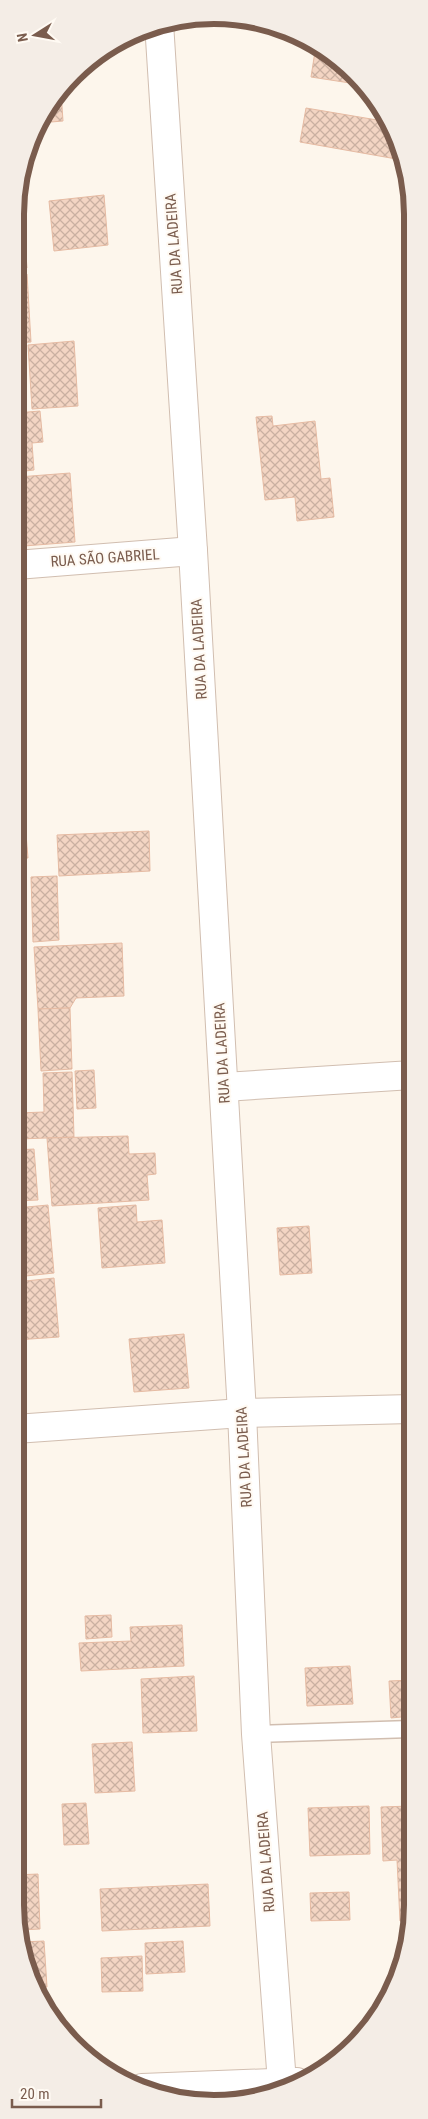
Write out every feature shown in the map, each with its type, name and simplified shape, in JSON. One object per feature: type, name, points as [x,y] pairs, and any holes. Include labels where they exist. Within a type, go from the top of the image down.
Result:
[{"type":"street","name":"RUA DA LADEIRA","points":[[160,32],[193,551],[224,1087],[242,1413],[256,1734],[290,2080]]},
{"type":"street","name":"RUA SÃO GABRIEL","points":[[24,564],[193,551]]},
{"type":"street","points":[[224,1087],[404,1076]]},
{"type":"street","points":[[24,1428],[242,1413],[404,1409]]},
{"type":"street","name":"RUA DA LADEIRA","points":[[160,2087],[283,2082]]},
{"type":"lane","points":[[256,1734],[404,1728]]},
{"type":"building","points":[[315,53],[330,63],[353,83],[311,77]]},
{"type":"building","points":[[62,100],[63,121],[47,122]]},
{"type":"building","points":[[306,108],[380,120],[396,159],[300,142]]},
{"type":"building","points":[[104,195],[108,245],[54,251],[49,201]]},
{"type":"building","points":[[24,242],[25,242],[27,268],[24,268]]},
{"type":"building","points":[[24,274],[27,274],[31,342],[24,342]]},
{"type":"building","points":[[74,341],[78,406],[32,409],[28,345]]},
{"type":"building","points":[[40,411],[43,442],[32,443],[34,470],[24,471],[24,412]]},
{"type":"building","points":[[272,416],[273,426],[315,421],[321,479],[330,478],[334,517],[297,521],[295,497],[265,500],[256,417]]},
{"type":"building","points":[[70,473],[75,542],[24,546],[24,477]]},
{"type":"building","points":[[24,810],[28,858],[24,858]]},
{"type":"building","points":[[149,831],[150,871],[59,876],[57,835]]},
{"type":"building","points":[[57,876],[59,940],[33,942],[31,877]]},
{"type":"building","points":[[122,943],[124,996],[76,998],[70,1008],[38,1009],[34,947]]},
{"type":"building","points":[[70,1008],[72,1069],[41,1071],[38,1009]]},
{"type":"building","points":[[94,1070],[96,1108],[77,1109],[75,1071]]},
{"type":"building","points":[[72,1072],[74,1137],[24,1139],[24,1113],[44,1112],[43,1073]]},
{"type":"building","points":[[128,1136],[129,1154],[155,1153],[156,1174],[147,1175],[149,1200],[52,1206],[47,1138]]},
{"type":"building","points":[[34,1149],[38,1200],[24,1201],[24,1150]]},
{"type":"building","points":[[48,1205],[54,1273],[24,1276],[24,1207]]},
{"type":"building","points":[[136,1205],[137,1222],[162,1220],[165,1263],[102,1268],[98,1208]]},
{"type":"building","points":[[309,1226],[312,1273],[280,1275],[277,1228]]},
{"type":"building","points":[[54,1278],[59,1337],[24,1339],[24,1281]]},
{"type":"building","points":[[184,1334],[189,1388],[134,1392],[129,1339]]},
{"type":"building","points":[[111,1615],[112,1637],[86,1639],[85,1616]]},
{"type":"building","points":[[182,1625],[184,1666],[81,1671],[79,1643],[131,1641],[130,1627]]},
{"type":"building","points":[[350,1666],[353,1704],[307,1706],[305,1668]]},
{"type":"building","points":[[194,1676],[197,1731],[143,1733],[141,1679]]},
{"type":"building","points":[[404,1680],[404,1717],[391,1718],[389,1681]]},
{"type":"building","points":[[132,1742],[135,1791],[95,1793],[92,1744]]},
{"type":"building","points":[[86,1803],[89,1844],[64,1845],[62,1804]]},
{"type":"building","points":[[369,1806],[370,1854],[310,1856],[308,1808]]},
{"type":"building","points":[[404,1806],[404,1921],[400,1921],[397,1860],[383,1861],[381,1807]]},
{"type":"building","points":[[38,1874],[40,1929],[25,1930],[24,1875]]},
{"type":"building","points":[[208,1884],[210,1926],[102,1931],[100,1889]]},
{"type":"building","points":[[349,1892],[350,1920],[311,1921],[310,1893]]},
{"type":"building","points":[[44,1941],[47,1987],[42,1987],[38,1978],[27,1942]]},
{"type":"building","points":[[183,1941],[185,1972],[146,1974],[145,1943]]},
{"type":"building","points":[[142,1956],[143,1991],[102,1992],[101,1958]]}]
